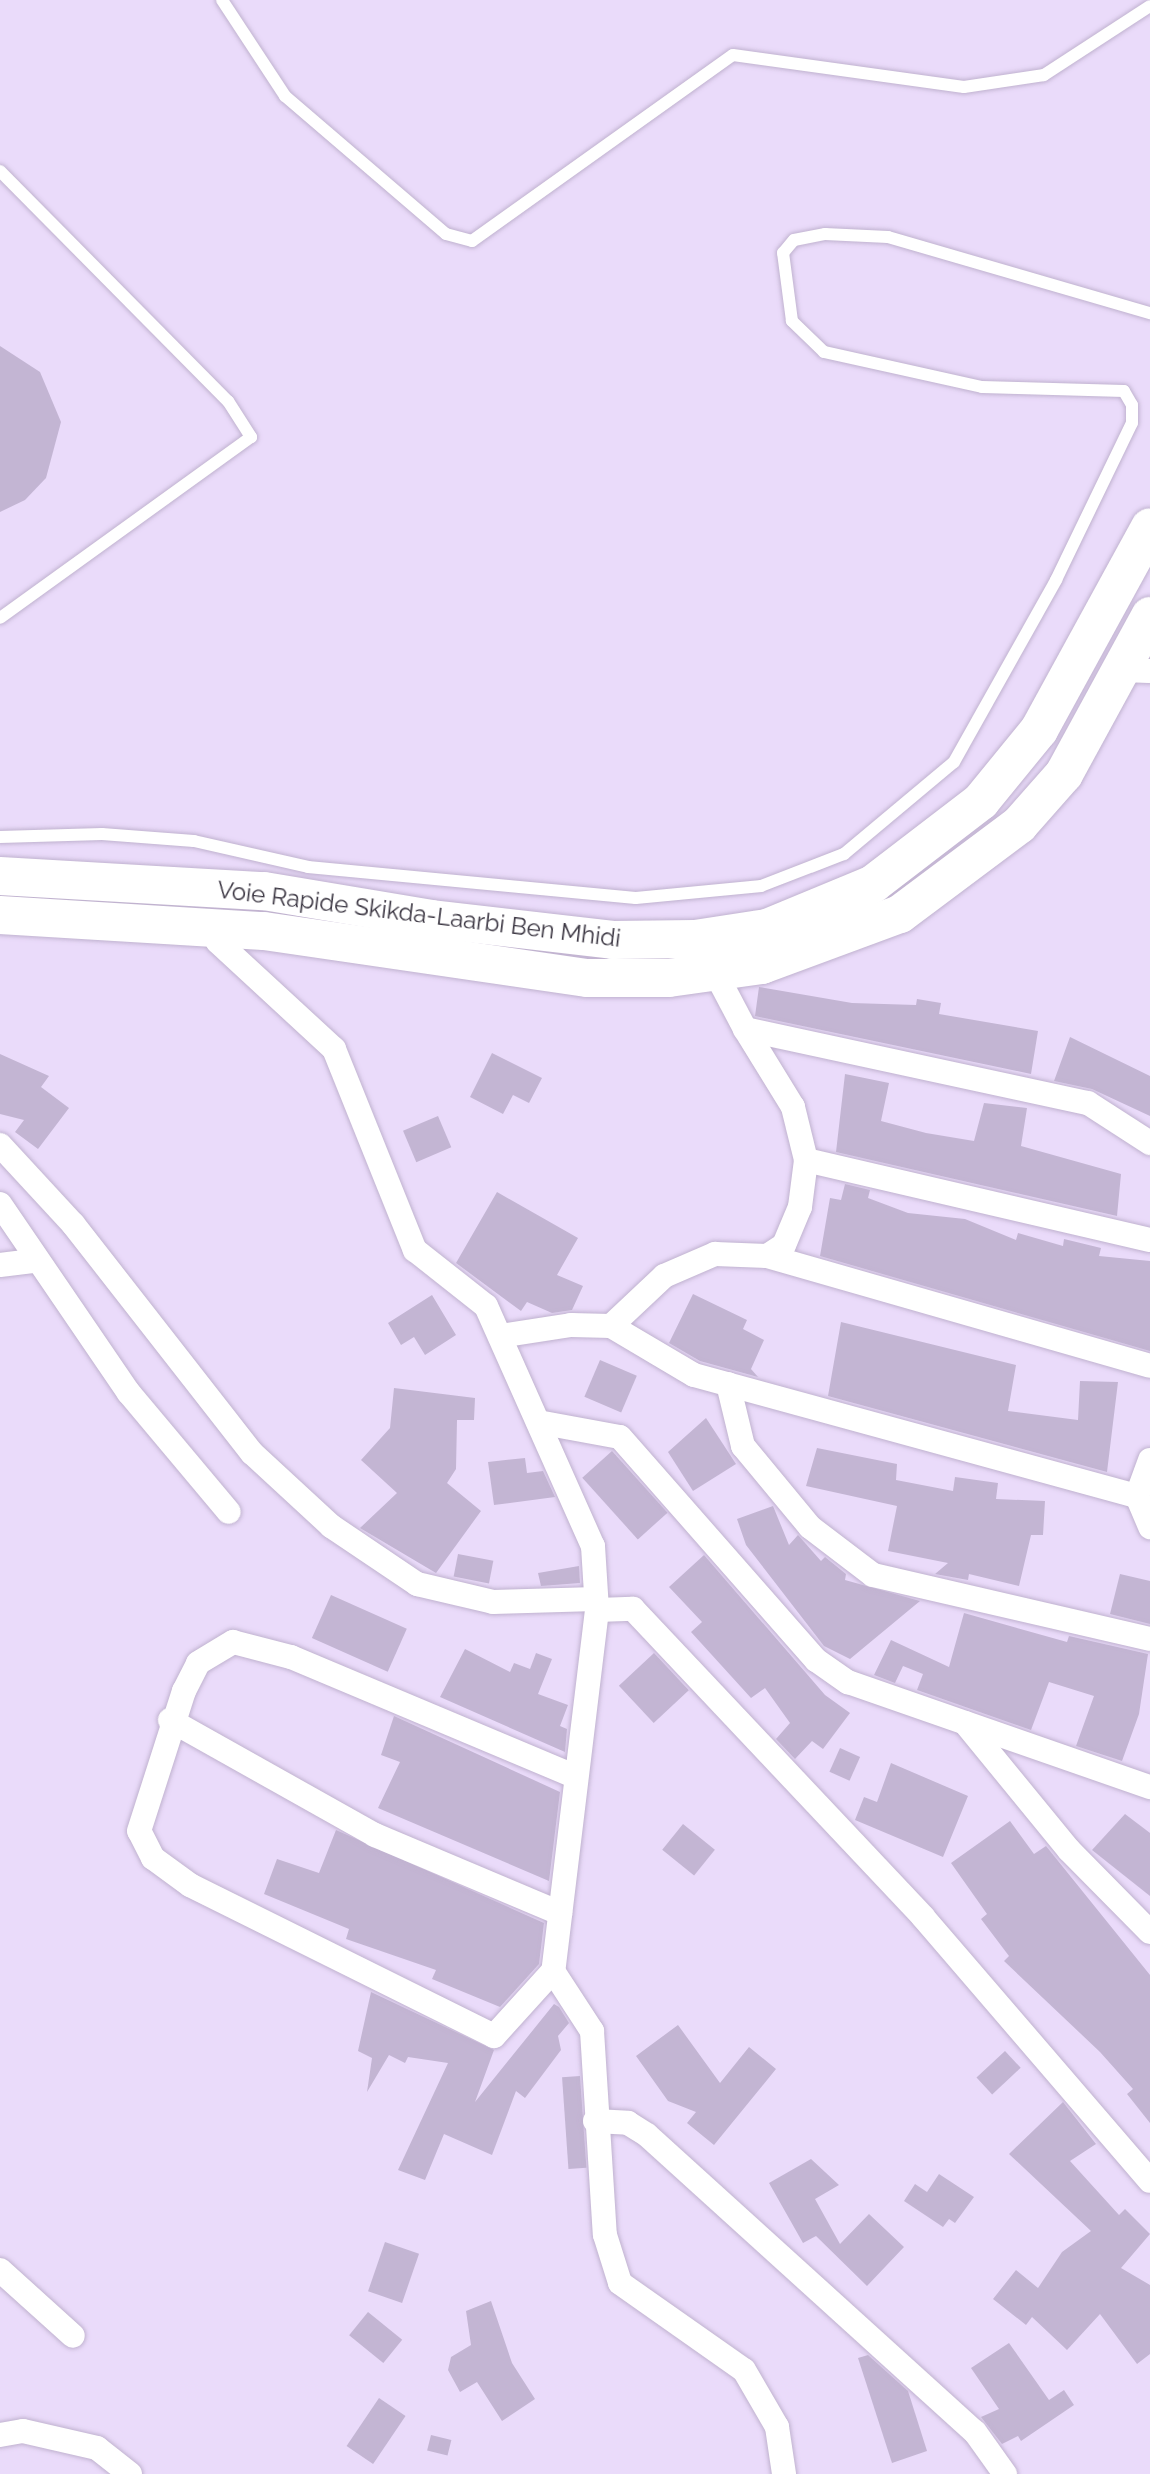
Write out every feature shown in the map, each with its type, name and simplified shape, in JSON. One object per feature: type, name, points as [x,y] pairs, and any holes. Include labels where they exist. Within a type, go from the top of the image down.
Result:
[{"type":"highway","name":"Voie Rapide Skikda-Laarbi Ben Mhidi","points":[[0,876],[188,886],[612,940],[707,937],[802,917],[916,856],[1008,772],[1039,730],[1150,527]]},
{"type":"highway","name":"Voie Rapide Skikda-Laarbi Ben Mhidi","points":[[0,915],[206,925],[534,973],[630,979],[716,974],[860,933],[980,860],[1064,774],[1136,670],[1150,616]]},
{"type":"street","points":[[188,886],[206,925],[334,1049],[415,1250],[486,1306],[593,1546],[597,1605],[553,1971],[494,2036],[190,1885],[153,1858],[139,1831],[170,1720],[198,1663],[233,1642],[291,1657],[576,1777]]},
{"type":"street","points":[[716,974],[745,1029],[793,1107],[806,1160],[800,1207],[784,1245],[766,1256]]},
{"type":"street","points":[[745,1029],[1088,1103],[1150,1143]]},
{"type":"street","points":[[0,1144],[73,1224],[252,1453],[331,1526],[417,1584],[493,1602],[597,1605],[633,1609],[923,1917],[1150,2180]]},
{"type":"street","points":[[806,1160],[1150,1240]]},
{"type":"street","points":[[0,1204],[35,1261],[129,1392],[229,1512]]},
{"type":"street","points":[[611,1326],[664,1276],[715,1254],[766,1256],[1150,1366]]},
{"type":"street","points":[[0,1265],[35,1261]]},
{"type":"street","points":[[500,1336],[571,1325],[611,1326],[694,1375],[1137,1496]]},
{"type":"street","points":[[727,1384],[743,1446],[810,1527],[873,1575],[1150,1639]]},
{"type":"street","points":[[538,1422],[621,1437],[816,1660],[848,1682],[1150,1787]]},
{"type":"street","points":[[1150,1460],[1137,1496],[1150,1527]]},
{"type":"street","points":[[170,1720],[375,1835],[560,1913]]},
{"type":"street","points":[[965,1723],[1069,1850],[1150,1932]]},
{"type":"street","points":[[553,1971],[592,2031],[595,2121],[604,2235],[620,2283],[744,2370],[776,2427],[784,2474]]},
{"type":"street","points":[[595,2121],[628,2123],[647,2135],[975,2432],[1005,2474]]},
{"type":"street","points":[[0,2270],[73,2336]]},
{"type":"street","points":[[0,2435],[23,2431],[97,2448],[130,2474]]},
{"type":"lane","points":[[222,0],[285,96],[446,234],[472,241],[733,55],[964,87],[1044,75],[1150,6]]},
{"type":"lane","points":[[0,171],[228,401],[251,438],[0,618]]},
{"type":"lane","points":[[0,837],[102,834],[194,841],[308,867],[636,898],[761,887],[844,853],[954,762],[1056,580],[1132,423],[1132,405],[1124,391],[982,387],[824,352],[792,321],[783,253],[794,240],[825,234],[888,237],[1150,313]]},
{"type":"building","points":[[0,346],[40,372],[61,422],[46,478],[25,500],[0,512]]},
{"type":"building","points":[[759,987],[852,1003],[916,1005],[917,999],[941,1003],[939,1014],[1038,1031],[1031,1074],[755,1016]]},
{"type":"building","points":[[1070,1037],[1150,1076],[1150,1116],[1092,1089],[1054,1081]]},
{"type":"building","points":[[492,1053],[542,1078],[529,1103],[513,1095],[503,1114],[470,1097]]},
{"type":"building","points":[[0,1054],[49,1076],[41,1087],[69,1108],[38,1149],[15,1132],[24,1120],[0,1114]]},
{"type":"building","points":[[845,1074],[889,1083],[881,1121],[926,1133],[974,1141],[984,1103],[1027,1108],[1021,1146],[1121,1174],[1117,1216],[836,1152]]},
{"type":"building","points":[[438,1116],[451,1147],[416,1162],[403,1131]]},
{"type":"building","points":[[845,1184],[870,1190],[868,1198],[908,1213],[965,1219],[1016,1240],[1018,1233],[1063,1246],[1064,1239],[1101,1248],[1099,1256],[1150,1261],[1150,1351],[820,1256],[830,1198],[841,1200]]},
{"type":"building","points":[[497,1192],[578,1238],[557,1275],[583,1286],[572,1310],[552,1313],[527,1302],[521,1311],[456,1263]]},
{"type":"building","points":[[693,1294],[747,1320],[743,1329],[764,1340],[751,1369],[758,1377],[700,1361],[669,1343]]},
{"type":"building","points":[[432,1295],[456,1335],[425,1355],[414,1337],[401,1345],[388,1323]]},
{"type":"building","points":[[841,1322],[1016,1365],[1008,1411],[1078,1420],[1080,1381],[1118,1382],[1107,1472],[828,1396]]},
{"type":"building","points":[[600,1360],[637,1376],[621,1412],[584,1397]]},
{"type":"building","points":[[394,1388],[475,1398],[474,1420],[457,1420],[456,1469],[447,1483],[481,1511],[436,1573],[360,1528],[397,1493],[361,1460],[390,1428]]},
{"type":"building","points":[[706,1418],[736,1464],[693,1491],[668,1452]]},
{"type":"building","points":[[817,1448],[897,1464],[896,1480],[953,1491],[955,1477],[998,1483],[996,1499],[1045,1501],[1043,1535],[1031,1535],[1019,1586],[969,1574],[968,1580],[935,1574],[948,1563],[888,1551],[897,1506],[806,1486]]},
{"type":"building","points":[[612,1451],[668,1513],[638,1539],[582,1478]]},
{"type":"building","points":[[525,1458],[527,1473],[543,1471],[555,1497],[494,1505],[488,1462]]},
{"type":"building","points":[[773,1506],[789,1545],[798,1535],[821,1561],[825,1557],[846,1574],[845,1580],[920,1601],[850,1659],[824,1646],[746,1545],[737,1519]]},
{"type":"building","points":[[458,1554],[493,1561],[489,1583],[454,1577]]},
{"type":"building","points":[[704,1555],[825,1695],[850,1713],[823,1749],[812,1741],[795,1759],[776,1739],[790,1723],[765,1688],[751,1698],[691,1632],[702,1622],[669,1587]]},
{"type":"building","points":[[579,1566],[580,1583],[541,1586],[538,1573]]},
{"type":"building","points":[[1120,1574],[1150,1581],[1150,1624],[1110,1614]]},
{"type":"building","points":[[331,1595],[407,1629],[388,1672],[312,1638]]},
{"type":"building","points":[[964,1613],[1067,1642],[1069,1636],[1148,1654],[1139,1714],[1122,1761],[1076,1746],[1094,1696],[1049,1682],[1031,1730],[917,1690],[923,1674],[903,1666],[895,1683],[874,1675],[891,1640],[949,1667]]},
{"type":"building","points":[[465,1649],[510,1672],[514,1663],[530,1669],[536,1653],[552,1659],[538,1694],[568,1705],[560,1726],[567,1729],[565,1752],[440,1697]]},
{"type":"building","points":[[654,1653],[689,1690],[654,1723],[619,1686]]},
{"type":"building","points":[[394,1716],[560,1792],[549,1881],[378,1808],[400,1762],[381,1755]]},
{"type":"building","points":[[840,1748],[860,1757],[850,1781],[829,1772]]},
{"type":"building","points":[[891,1763],[968,1796],[943,1857],[855,1820],[864,1797],[877,1802]]},
{"type":"building","points":[[1125,1814],[1150,1833],[1150,1896],[1092,1850]]},
{"type":"building","points":[[1010,1821],[1034,1854],[1046,1846],[1150,1975],[1150,2123],[1127,2094],[1133,2089],[1100,2052],[1004,1961],[1009,1956],[981,1919],[987,1914],[951,1863]]},
{"type":"building","points":[[683,1824],[715,1850],[694,1875],[662,1850]]},
{"type":"building","points":[[336,1830],[544,1923],[539,1964],[500,2007],[432,1979],[436,1970],[346,1939],[349,1929],[264,1894],[277,1859],[319,1873]]},
{"type":"building","points":[[371,1992],[494,2050],[475,2102],[554,2004],[559,2007],[569,2023],[558,2036],[561,2050],[525,2098],[516,2091],[492,2155],[444,2134],[425,2180],[398,2170],[448,2063],[408,2057],[405,2063],[389,2055],[367,2092],[372,2058],[358,2051]]},
{"type":"building","points":[[678,2025],[720,2083],[749,2047],[776,2069],[714,2145],[687,2123],[696,2112],[668,2101],[636,2056]]},
{"type":"building","points":[[1005,2051],[1021,2068],[992,2094],[976,2078]]},
{"type":"building","points":[[580,2076],[586,2168],[568,2169],[562,2077]]},
{"type":"building","points":[[1063,2102],[1096,2144],[1070,2161],[1119,2215],[1125,2209],[1150,2234],[1121,2268],[1150,2285],[1150,2354],[1137,2364],[1100,2314],[1067,2350],[1032,2317],[1026,2325],[993,2299],[1016,2270],[1038,2288],[1062,2252],[1091,2231],[1009,2154]]},
{"type":"building","points":[[811,2159],[839,2185],[815,2199],[840,2244],[869,2214],[904,2247],[867,2286],[816,2236],[803,2243],[769,2183]]},
{"type":"building","points":[[939,2174],[974,2197],[955,2223],[949,2219],[943,2227],[904,2201],[915,2184],[927,2192]]},
{"type":"building","points":[[385,2242],[419,2254],[402,2303],[368,2291]]},
{"type":"building","points":[[491,2301],[512,2363],[535,2399],[502,2421],[477,2382],[460,2392],[448,2370],[451,2357],[471,2345],[466,2311]]},
{"type":"building","points":[[368,2312],[402,2340],[383,2363],[349,2335]]},
{"type":"building","points":[[1009,2343],[1049,2400],[1064,2390],[1074,2405],[1021,2441],[1018,2436],[1002,2444],[981,2417],[999,2409],[971,2368]]},
{"type":"building","points":[[868,2355],[908,2391],[927,2451],[892,2463],[858,2358]]},
{"type":"building","points":[[379,2398],[406,2416],[373,2464],[347,2446]]},
{"type":"building","points":[[431,2435],[451,2440],[448,2456],[427,2451]]}]
